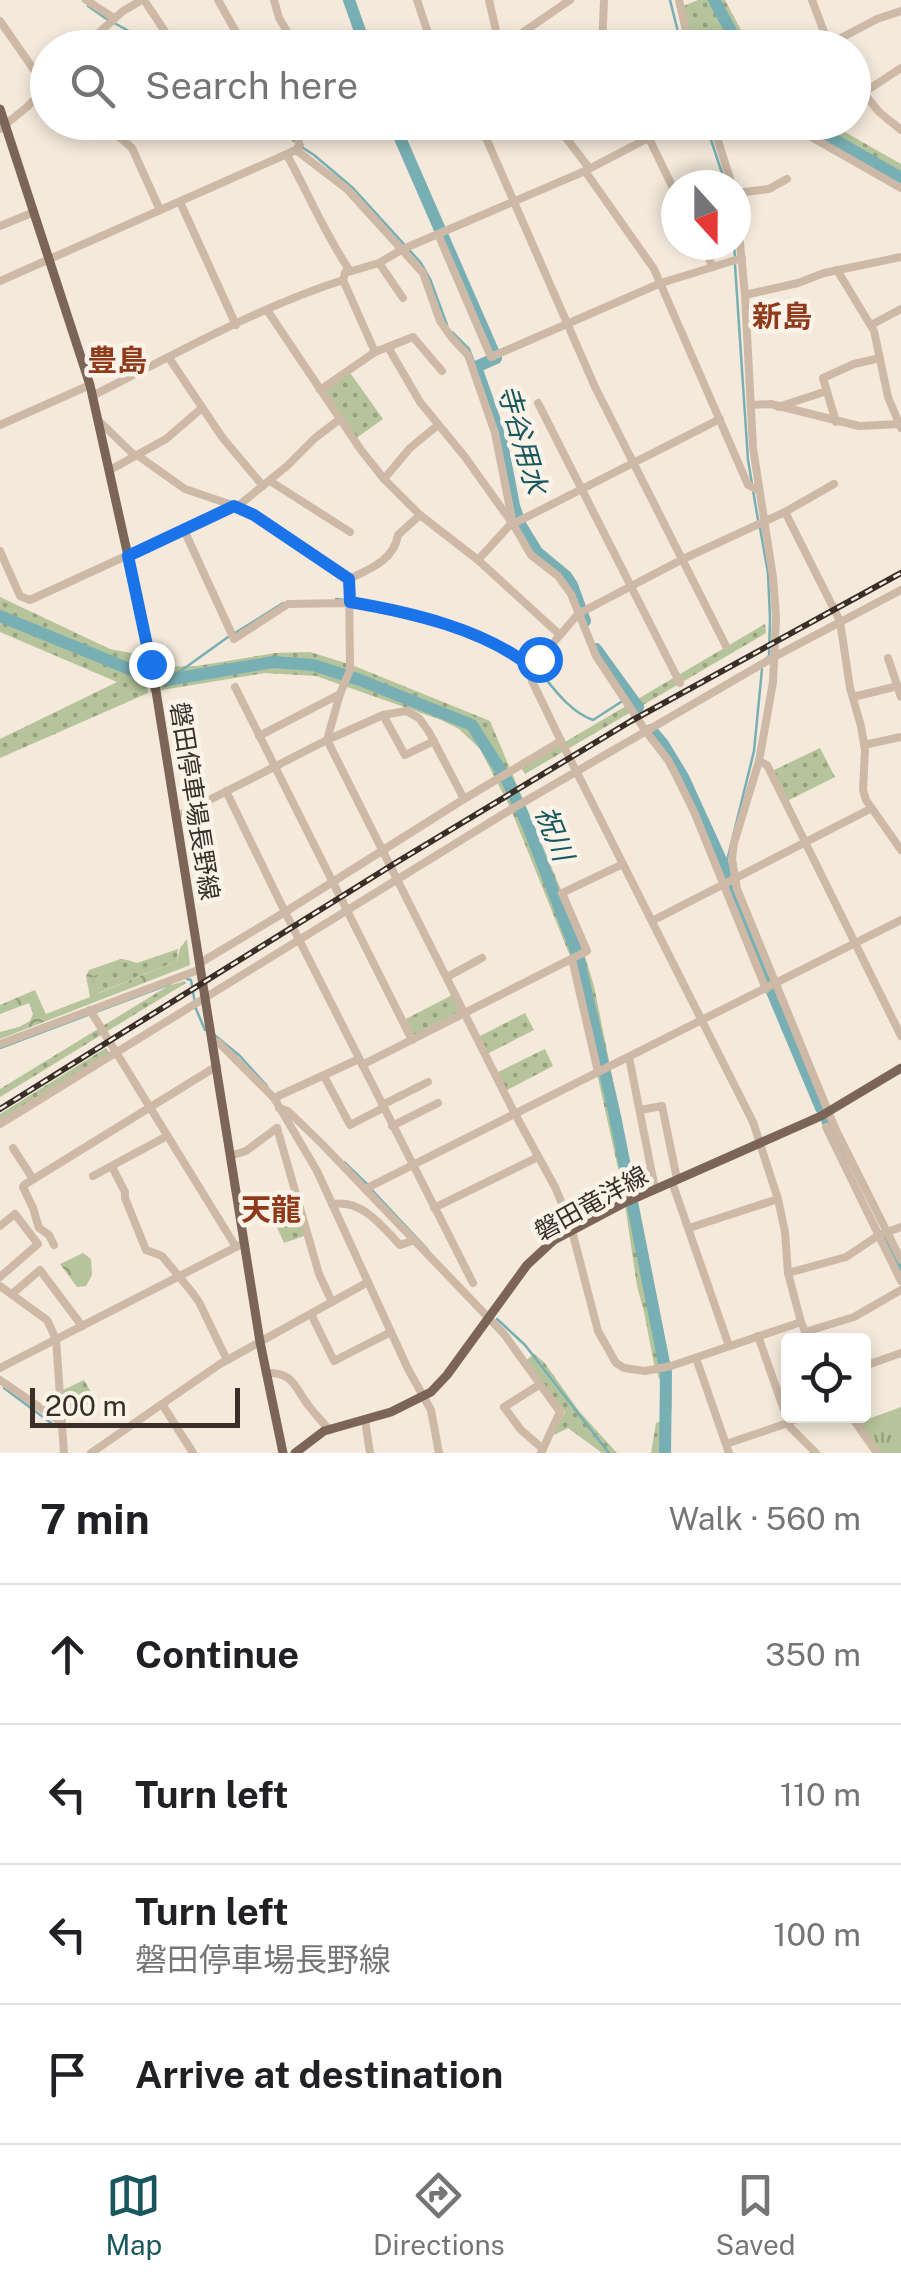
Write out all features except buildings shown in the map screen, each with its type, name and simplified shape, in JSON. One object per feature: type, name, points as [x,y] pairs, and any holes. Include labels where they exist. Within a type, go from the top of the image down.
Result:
[{"type":"main road","name":"磐田停車場長野線","points":[[0,110],[91,390],[156,686],[217,1066],[240,1245],[282,1453]]},
{"type":"main road","name":"磐田竜洋線","points":[[295,1453],[329,1430],[424,1398],[447,1375],[539,1252],[554,1240],[622,1204],[828,1112],[901,1068]]},
{"type":"street","points":[[86,0],[111,20]]},
{"type":"street","points":[[101,30],[143,0],[164,30]]},
{"type":"street","points":[[218,0],[235,30]]},
{"type":"street","points":[[274,0],[286,30]]},
{"type":"street","points":[[417,0],[427,30]]},
{"type":"street","points":[[488,0],[496,30]]},
{"type":"street","points":[[528,30],[570,0]]},
{"type":"street","points":[[603,30],[604,0]]},
{"type":"street","points":[[680,0],[686,30]]},
{"type":"street","points":[[812,0],[821,30]]},
{"type":"street","points":[[857,30],[901,10]]},
{"type":"street","points":[[0,21],[30,62]]},
{"type":"street","points":[[871,88],[901,68]]},
{"type":"street","points":[[3,128],[30,102]]},
{"type":"street","points":[[871,102],[900,128]]},
{"type":"street","points":[[123,140],[132,148],[160,210]]},
{"type":"street","points":[[0,281],[286,155],[300,146],[299,140]]},
{"type":"street","points":[[487,140],[595,387],[726,646]]},
{"type":"street","points":[[566,140],[654,269],[748,485],[758,490]]},
{"type":"street","points":[[0,426],[168,358],[308,291],[587,170],[644,140]]},
{"type":"street","points":[[649,140],[664,170]]},
{"type":"street","points":[[718,140],[727,170]]},
{"type":"street","points":[[817,140],[901,188]]},
{"type":"street","points":[[296,150],[347,189],[423,273],[440,321],[468,355],[498,444],[513,524]]},
{"type":"street","points":[[286,155],[348,268],[344,276],[375,352]]},
{"type":"street","points":[[751,191],[769,189],[787,180]]},
{"type":"street","points":[[180,202],[236,325]]},
{"type":"street","points":[[0,226],[34,212]]},
{"type":"street","points":[[438,234],[491,358],[661,284],[736,260]]},
{"type":"street","points":[[745,295],[901,257]]},
{"type":"street","points":[[710,260],[713,267]]},
{"type":"street","points":[[742,260],[758,490],[776,618],[772,682],[759,760],[731,865],[771,987]]},
{"type":"street","points":[[379,263],[403,298]]},
{"type":"street","points":[[751,405],[778,406],[859,426],[901,426],[888,397],[874,331],[837,270]]},
{"type":"street","points":[[267,310],[384,479],[420,515],[450,536],[560,635]]},
{"type":"street","points":[[871,325],[901,310]]},
{"type":"street","points":[[320,390],[375,352],[413,336],[442,372]]},
{"type":"street","points":[[388,346],[420,402],[465,457],[532,556],[566,585],[596,656],[668,760],[901,1281]]},
{"type":"street","points":[[168,358],[222,437],[266,484],[350,532]]},
{"type":"street","points":[[836,422],[823,378],[880,358]]},
{"type":"street","points":[[778,406],[826,391]]},
{"type":"street","points":[[538,403],[680,683]]},
{"type":"street","points":[[110,470],[166,439],[202,408]]},
{"type":"street","points":[[478,560],[513,524],[720,418]]},
{"type":"street","points":[[0,551],[20,596],[30,600],[236,506],[340,420]]},
{"type":"street","points":[[98,421],[136,456],[184,489],[236,506],[349,579]]},
{"type":"street","points":[[384,479],[410,448],[438,426]]},
{"type":"street","points":[[806,1333],[788,1273],[778,1199],[753,1122],[561,741],[532,681],[532,668],[578,614],[834,484]]},
{"type":"street","points":[[785,512],[840,621],[864,745],[863,790],[870,810],[899,845]]},
{"type":"street","points":[[349,579],[381,564],[396,546],[398,534],[420,515]]},
{"type":"street","points":[[184,530],[234,639],[288,604],[350,602],[410,614],[476,636],[504,648],[532,668]]},
{"type":"street","points":[[349,579],[350,670],[327,740],[555,1187],[572,1230],[596,1326],[616,1363],[645,1371],[801,1322]]},
{"type":"street","points":[[0,1124],[645,730],[901,590]]},
{"type":"street","points":[[888,658],[901,697]]},
{"type":"street","points":[[235,686],[412,1040]]},
{"type":"street","points":[[853,697],[898,686]]},
{"type":"street","points":[[260,736],[340,694]]},
{"type":"street","points":[[178,816],[327,740],[382,715],[406,710],[419,718],[434,740],[464,799]]},
{"type":"street","points":[[382,715],[404,756],[434,740]]},
{"type":"street","points":[[864,745],[901,738]]},
{"type":"street","points":[[0,1044],[201,966],[561,741]]},
{"type":"street","points":[[759,760],[767,765],[901,1036]]},
{"type":"street","points":[[226,790],[473,1283]]},
{"type":"street","points":[[652,921],[870,810]]},
{"type":"street","points":[[274,1098],[412,1040],[587,952],[562,893],[622,864]]},
{"type":"street","points":[[366,1189],[901,920]]},
{"type":"street","points":[[446,977],[482,958]]},
{"type":"street","points":[[572,959],[598,1072]]},
{"type":"street","points":[[0,1368],[240,1245],[90,1010]]},
{"type":"street","points":[[212,1040],[220,1043],[274,1098],[316,1172],[434,1420],[439,1453]]},
{"type":"street","points":[[629,1057],[656,1189]]},
{"type":"street","points":[[54,1245],[40,1228],[23,1187],[217,1066]]},
{"type":"street","points":[[324,1076],[350,1125],[428,1082]]},
{"type":"street","points":[[392,1126],[438,1103]]},
{"type":"street","points":[[640,1110],[662,1106],[675,1180],[729,1346]]},
{"type":"street","points":[[280,1110],[277,1128],[320,1274],[332,1302]]},
{"type":"street","points":[[280,1110],[288,1111],[504,1334],[560,1412],[542,1451],[504,1407],[540,1385]]},
{"type":"street","points":[[230,1156],[246,1151],[277,1128]]},
{"type":"street","points":[[826,1128],[901,1260]]},
{"type":"street","points":[[93,1176],[167,1136]]},
{"type":"street","points":[[13,1148],[33,1180]]},
{"type":"street","points":[[434,1208],[538,1157]]},
{"type":"street","points":[[112,1166],[146,1250],[162,1256],[199,1302],[227,1360]]},
{"type":"street","points":[[689,1228],[778,1199]]},
{"type":"street","points":[[332,1204],[361,1208],[400,1245],[415,1240]]},
{"type":"street","points":[[0,1226],[15,1214],[38,1244],[0,1277]]},
{"type":"street","points":[[788,1273],[846,1257],[901,1227]]},
{"type":"street","points":[[12,1294],[40,1270],[82,1326]]},
{"type":"street","points":[[90,1453],[227,1360],[368,1282]]},
{"type":"street","points":[[0,1286],[47,1320],[56,1340],[64,1453]]},
{"type":"street","points":[[814,1333],[854,1317],[901,1290]]},
{"type":"street","points":[[311,1314],[334,1361],[391,1332]]},
{"type":"street","points":[[758,1336],[781,1403]]},
{"type":"street","points":[[871,1364],[901,1354]]},
{"type":"street","points":[[696,1358],[728,1449],[788,1423],[816,1453]]},
{"type":"street","points":[[266,1373],[278,1372],[296,1384],[308,1406],[329,1430]]},
{"type":"street","points":[[0,1380],[62,1422]]},
{"type":"street","points":[[162,1404],[193,1453]]},
{"type":"street","points":[[365,1420],[370,1453]]},
{"type":"street","points":[[856,1423],[877,1453]]},
{"type":"green space","points":[[698,0],[725,0],[741,30],[687,30],[681,7]]},
{"type":"green space","points":[[815,140],[859,140],[901,164],[901,188]]},
{"type":"green space","points":[[348,370],[383,419],[355,439],[320,390]]},
{"type":"green space","points":[[0,597],[110,649],[141,655],[148,693],[0,758],[0,739],[117,682],[0,632]]},
{"type":"green space","points":[[765,624],[766,633],[525,774],[521,768]]},
{"type":"green space","points":[[310,652],[490,721],[575,923],[594,986],[668,1354],[672,1397],[669,1453],[651,1453],[656,1423],[661,1421],[660,1381],[637,1286],[623,1191],[572,961],[510,807],[480,749],[459,729],[441,720],[316,676],[265,673],[150,692],[155,667],[197,666],[275,653]]},
{"type":"green space","points":[[820,748],[835,777],[785,802],[770,772]]},
{"type":"green space","points":[[187,939],[190,965],[0,1039],[0,1032],[30,1021],[33,1014],[29,1003],[0,1014],[0,1005],[35,990],[46,1014],[90,997],[86,976],[89,970],[127,960],[92,977],[99,993],[177,961]]},
{"type":"green space","points":[[178,949],[177,961],[98,993],[92,977],[101,971],[127,960],[137,963]]},
{"type":"green space","points":[[185,981],[0,1097],[0,1089],[168,986]]},
{"type":"green space","points":[[452,995],[461,1012],[413,1037],[404,1020]]},
{"type":"green space","points":[[525,1013],[534,1030],[485,1055],[476,1038]]},
{"type":"green space","points":[[106,1048],[110,1053],[0,1120],[0,1114]]},
{"type":"green space","points":[[545,1049],[553,1066],[505,1091],[496,1073]]},
{"type":"green space","points":[[298,1205],[307,1235],[284,1243],[271,1214]]},
{"type":"green space","points":[[83,1253],[91,1259],[92,1275],[86,1286],[77,1287],[60,1264]]},
{"type":"green space","points":[[534,1354],[617,1453],[602,1453],[568,1428],[553,1433],[565,1412],[524,1362]]},
{"type":"green space","points":[[84,1380],[95,1399],[61,1422],[59,1392]]},
{"type":"green space","points":[[901,1407],[901,1453],[875,1453],[860,1423],[871,1423],[871,1418]]},
{"type":"waterway","name":"寺谷用水","points":[[349,0],[360,30]]},
{"type":"waterway","points":[[670,0],[678,30]]},
{"type":"waterway","points":[[714,0],[730,30]]},
{"type":"waterway","points":[[88,6],[127,30]]},
{"type":"waterway","name":"寺谷用水","points":[[401,140],[496,358],[476,367],[501,438],[521,526],[537,552],[566,576],[585,621]]},
{"type":"waterway","points":[[711,140],[721,170]]},
{"type":"waterway","points":[[835,140],[901,178]]},
{"type":"waterway","points":[[300,146],[353,188],[421,263],[447,325]]},
{"type":"waterway","points":[[735,265],[748,460],[758,520]]},
{"type":"waterway","points":[[452,332],[469,349],[475,365]]},
{"type":"waterway","points":[[760,528],[768,573],[767,658]]},
{"type":"waterway","points":[[336,599],[373,603]]},
{"type":"waterway","points":[[235,633],[283,603]]},
{"type":"waterway","name":"祝川","points":[[0,616],[144,675],[168,680],[273,662],[313,665],[472,725],[508,782],[578,956],[615,1116],[666,1373],[665,1453]]},
{"type":"waterway","points":[[168,680],[228,637]]},
{"type":"waterway","points":[[508,647],[531,661]]},
{"type":"waterway","name":"寺谷用水","points":[[596,649],[638,707]]},
{"type":"waterway","points":[[536,667],[569,705],[593,720],[621,702]]},
{"type":"waterway","points":[[725,869],[754,751],[762,669]]},
{"type":"waterway","name":"寺谷用水","points":[[651,730],[683,777],[725,869],[821,1108]]},
{"type":"waterway","points":[[187,979],[191,980],[196,1009],[205,1030]]},
{"type":"waterway","points":[[0,1048],[170,984]]},
{"type":"waterway","points":[[212,1033],[267,1086]]},
{"type":"waterway","name":"寺谷用水","points":[[827,1120],[846,1159]]},
{"type":"waterway","points":[[344,1162],[367,1184]]},
{"type":"waterway","points":[[372,1190],[428,1250]]},
{"type":"waterway","name":"寺谷用水","points":[[887,1240],[901,1269]]},
{"type":"waterway","points":[[497,1319],[525,1345],[609,1453]]},
{"type":"waterway","points":[[4,1388],[55,1426]]},
{"type":"railway","points":[[0,1109],[631,721],[901,573]]},
{"type":"district","name":"新島","points":[[782,316]]},
{"type":"district","name":"豊島","points":[[117,360]]},
{"type":"district","name":"天龍","points":[[271,1209]]},
{"type":"route","points":[[151,664],[128,556],[234,506],[254,515],[349,579],[350,602],[410,614],[476,636],[504,648],[532,668],[539,659]]}]
